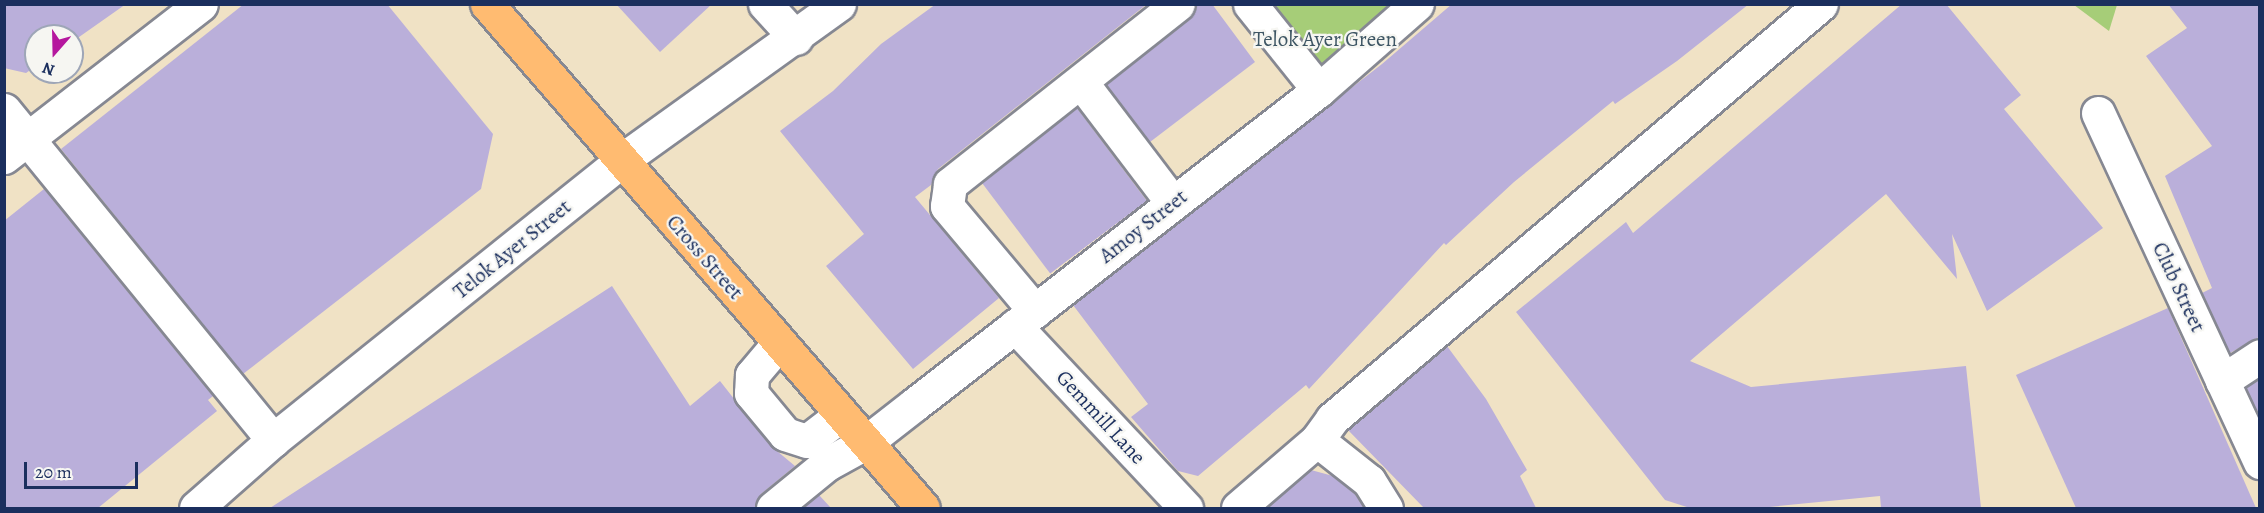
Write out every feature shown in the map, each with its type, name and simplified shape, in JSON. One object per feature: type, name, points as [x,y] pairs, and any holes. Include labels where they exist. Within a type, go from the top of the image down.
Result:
[{"type":"main road","name":"Cross Street","points":[[487,4],[923,508]]},
{"type":"street","points":[[16,148],[201,4]]},
{"type":"street","points":[[765,4],[796,38]]},
{"type":"street","name":"Telok Ayer Street","points":[[196,508],[273,440],[622,160],[796,38],[839,4]]},
{"type":"street","name":"Gemmill Lane","points":[[1178,4],[966,170],[950,184],[946,194],[947,206],[1025,318],[1186,508]]},
{"type":"street","points":[[1250,4],[1319,90]]},
{"type":"street","name":"Amoy Street","points":[[773,508],[827,464],[865,443],[1319,90],[1417,4]]},
{"type":"street","points":[[1238,508],[1317,440],[1332,419],[1821,4]]},
{"type":"street","points":[[1081,82],[1173,203]]},
{"type":"street","points":[[4,110],[16,148],[273,440]]},
{"type":"street","name":"Club Street","points":[[2098,112],[2259,462]]},
{"type":"street","points":[[779,343],[752,375],[751,393],[785,434],[807,441],[841,415]]},
{"type":"street","points":[[2222,381],[2259,356]]},
{"type":"street","points":[[1317,440],[1369,481],[1386,508]]},
{"type":"green space","name":"Telok Ayer Green","points":[[1259,5],[1417,5],[1319,90]]},
{"type":"green space","points":[[2074,5],[2117,5],[2109,31]]},
{"type":"building","points":[[4,4],[126,4],[84,34],[84,24],[24,24],[24,73],[4,68]]},
{"type":"building","points":[[244,4],[387,4],[493,134],[481,189],[243,374],[61,149]]},
{"type":"building","points":[[616,4],[712,4],[660,52]]},
{"type":"building","points":[[936,4],[1147,4],[938,169],[931,185],[915,197],[999,298],[913,369],[826,266],[864,234],[780,131],[833,91],[881,44]]},
{"type":"building","points":[[1196,4],[1212,4],[1255,62],[1150,142],[1106,84],[1190,19]]},
{"type":"building","points":[[1452,4],[1749,4],[1677,61],[1615,104],[1613,101],[1514,182],[1446,245],[1444,243],[1309,389],[1306,385],[1198,476],[1178,471],[1131,417],[1148,404],[1073,305],[1382,64]]},
{"type":"building","points":[[1902,4],[1946,4],[2021,95],[2004,109],[2103,228],[1987,311],[1952,234],[1957,279],[1886,194],[1690,361],[1751,387],[1966,366],[1981,508],[1881,508],[1880,496],[1759,508],[1690,508],[1665,500],[1516,312],[1626,222],[1633,233]]},
{"type":"building","points":[[2168,4],[2259,4],[2259,337],[2230,353],[2202,293],[2212,288],[2165,176],[2212,146],[2146,56],[2187,28]]},
{"type":"building","points":[[1077,108],[1147,201],[1050,273],[980,181]]},
{"type":"building","points":[[44,189],[213,396],[208,400],[217,411],[98,508],[4,508],[4,221]]},
{"type":"building","points":[[612,286],[690,406],[720,381],[771,446],[795,466],[761,494],[755,508],[270,508]]},
{"type":"building","points":[[2168,308],[2256,508],[2076,508],[2016,375]]},
{"type":"building","points":[[1447,346],[1486,399],[1527,470],[1520,476],[1536,508],[1424,508],[1348,430]]},
{"type":"building","points":[[2259,379],[2259,416],[2246,388]]},
{"type":"building","points":[[1311,470],[1333,476],[1355,494],[1364,508],[1266,508]]},
{"type":"building","points":[[819,495],[831,508],[802,508]]}]
